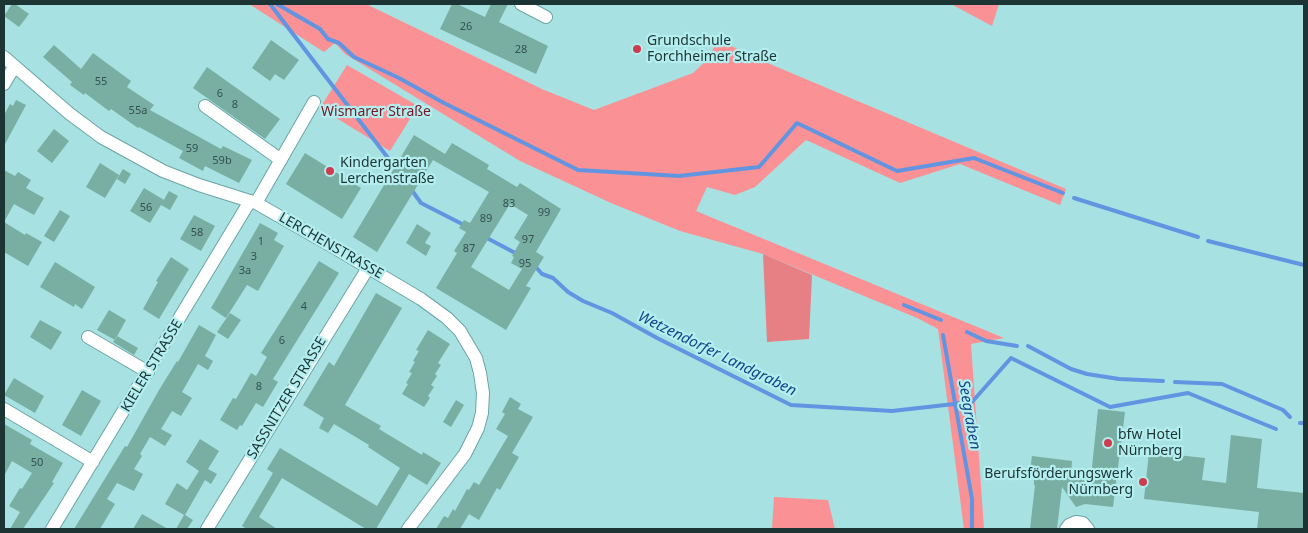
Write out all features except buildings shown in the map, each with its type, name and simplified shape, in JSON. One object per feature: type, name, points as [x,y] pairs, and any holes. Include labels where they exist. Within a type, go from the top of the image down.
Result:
[{"type":"street","points":[[521,4],[546,17]]},
{"type":"street","name":"LERCHENSTRASSE","points":[[4,57],[70,114],[101,137],[163,171],[199,186],[253,202],[421,299],[447,318],[460,331],[476,358],[483,393],[482,412],[474,440],[408,529]]},
{"type":"street","points":[[4,84],[14,67]]},
{"type":"street","points":[[253,202],[281,160],[314,102]]},
{"type":"street","points":[[205,106],[281,160]]},
{"type":"street","name":"KIELER STRASSE","points":[[52,529],[253,202]]},
{"type":"street","name":"SASSNITZER STRASSE","points":[[207,529],[368,268]]},
{"type":"street","points":[[88,337],[148,372]]},
{"type":"street","points":[[4,409],[93,462]]},
{"type":"street","points":[[1066,529],[1069,524],[1076,522],[1083,523],[1088,529]]},
{"type":"green space","points":[[249,4],[366,4],[544,90],[594,110],[693,73],[708,59],[718,39],[751,56],[1066,189],[1060,205],[960,164],[900,183],[806,140],[755,187],[735,195],[707,187],[696,211],[1004,338],[971,344],[984,529],[964,529],[938,329],[917,318],[763,254],[680,231],[611,203],[520,161],[345,54],[335,43],[324,52]]},
{"type":"green space","points":[[951,4],[999,4],[992,26]]},
{"type":"green space","name":"Wismarer Straße","points":[[347,65],[418,106],[390,151],[320,108]]},
{"type":"green space","points":[[774,497],[828,500],[835,529],[772,529]]},
{"type":"shaded area","points":[[763,254],[812,275],[809,339],[767,342]]},
{"type":"waterway","name":"Wetzendorfer Landgraben","points":[[270,4],[398,171]]},
{"type":"waterway","name":"Wetzendorfer Landgraben","points":[[277,4],[320,29],[328,39],[339,43],[354,57],[399,78],[444,103],[578,170],[679,176],[759,167],[797,123],[897,171],[974,158],[1063,193]]},
{"type":"waterway","name":"Wetzendorfer Landgraben","points":[[411,189],[421,203],[466,226]]},
{"type":"waterway","name":"Wetzendorfer Landgraben","points":[[1074,198],[1198,237]]},
{"type":"waterway","name":"Wetzendorfer Landgraben","points":[[485,237],[519,255]]},
{"type":"waterway","name":"Wetzendorfer Landgraben","points":[[1208,241],[1304,265]]},
{"type":"waterway","name":"Wetzendorfer Landgraben","points":[[535,266],[542,274],[553,278],[568,292],[583,301],[612,313],[657,338],[791,405],[892,411],[972,402],[1011,358],[1110,407],[1188,393],[1276,429]]},
{"type":"waterway","points":[[904,305],[941,320]]},
{"type":"waterway","points":[[967,332],[986,341],[1017,346]]},
{"type":"waterway","name":"Seegraben","points":[[943,335],[972,499],[972,529]]},
{"type":"waterway","points":[[1028,346],[1071,369],[1087,374],[1119,379],[1163,381]]},
{"type":"waterway","points":[[1175,382],[1222,384],[1283,410],[1290,417]]},
{"type":"place","name":"Grundschule Forchheimer Straße","points":[[637,49]]},
{"type":"place","name":"Kindergarten Lerchenstraße","points":[[330,171]]},
{"type":"place","name":"bfw Hotel Nürnberg","points":[[1108,443]]},
{"type":"place","name":"Berufsförderungswerk Nürnberg","points":[[1143,482]]}]
